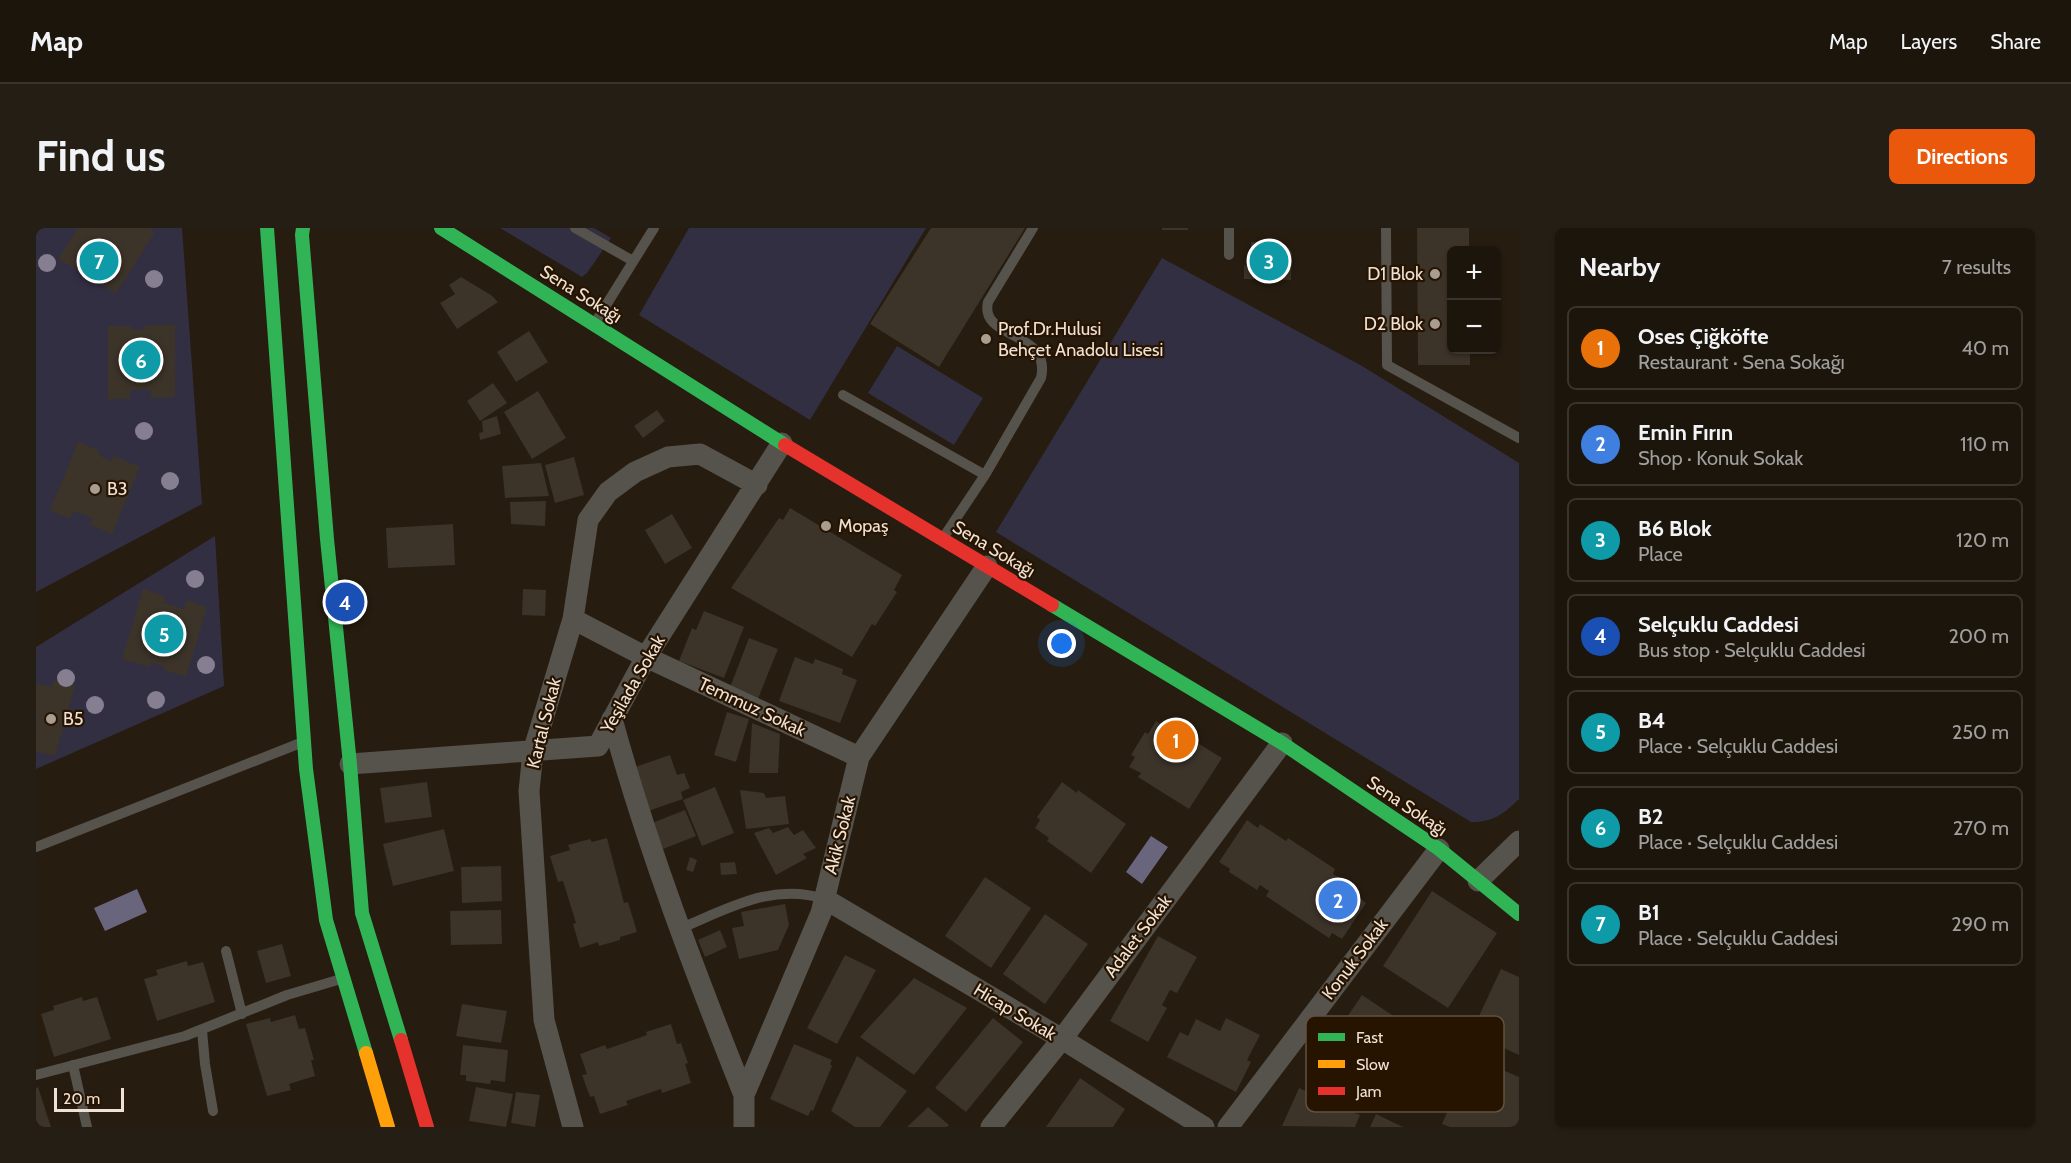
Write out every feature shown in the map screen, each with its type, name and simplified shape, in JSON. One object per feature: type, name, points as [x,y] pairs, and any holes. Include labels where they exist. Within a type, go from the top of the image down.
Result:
[{"type":"street","points":[[267,228],[303,742],[312,769],[326,920],[388,1127]]},
{"type":"street","points":[[303,228],[344,765],[362,913],[428,1127]]},
{"type":"street","name":"Sena Sokağı","points":[[441,228],[782,443],[1282,743],[1439,849],[1519,914]]},
{"type":"street","name":"Yeşilada Sokak","points":[[344,765],[598,746],[646,657],[782,443]]},
{"type":"street","name":"Kartal Sokak","points":[[573,1127],[544,1020],[529,791],[533,752],[573,619],[588,520],[608,492],[635,472],[668,457],[700,454],[757,485]]},
{"type":"street","name":"Akik Sokak","points":[[744,1127],[744,1095],[821,913],[859,757],[987,566]]},
{"type":"street","name":"Temmuz Sokak","points":[[573,619],[646,657],[859,757]]},
{"type":"street","points":[[612,719],[633,795],[744,1095]]},
{"type":"street","name":"Adalet Sokak","points":[[991,1127],[1062,1039],[1282,743]]},
{"type":"street","points":[[1478,881],[1519,841]]},
{"type":"street","name":"Konuk Sokak","points":[[1312,1016],[1439,849]]},
{"type":"street","name":"Hicap Sokak","points":[[825,899],[1062,1039],[1175,1120],[1204,1127]]},
{"type":"street","name":"Konuk Sokak","points":[[1228,1127],[1306,1024]]},
{"type":"lane","points":[[575,228],[633,261]]},
{"type":"lane","points":[[594,324],[654,228]]},
{"type":"lane","points":[[942,539],[985,475],[1037,385],[1042,371],[1040,357],[1033,346],[997,326],[987,314],[988,302],[1033,228]]},
{"type":"lane","points":[[1229,228],[1229,255]]},
{"type":"lane","points":[[1386,228],[1387,365],[1519,438]]},
{"type":"lane","points":[[843,395],[985,475]]},
{"type":"lane","points":[[36,847],[303,742]]},
{"type":"lane","points":[[681,928],[770,894],[799,893],[825,899]]},
{"type":"lane","points":[[226,951],[242,1014]]},
{"type":"lane","points":[[36,1075],[185,1036],[287,995],[344,978]]},
{"type":"lane","points":[[202,1030],[213,1111]]},
{"type":"lane","points":[[73,1065],[87,1127]]},
{"type":"shaded area","points":[[36,228],[182,228],[202,504],[36,592]]},
{"type":"shaded area","points":[[500,228],[594,228],[611,238],[582,277]]},
{"type":"shaded area","points":[[689,228],[926,228],[810,420],[639,315]]},
{"type":"shaded area","points":[[1162,258],[1362,366],[1519,463],[1519,799],[1503,813],[1486,821],[1471,822],[996,532]]},
{"type":"shaded area","points":[[897,346],[983,398],[954,445],[868,393]]},
{"type":"shaded area","points":[[215,536],[224,686],[36,769],[36,647]]},
{"type":"shaded area","points":[[1151,836],[1168,847],[1142,884],[1126,872]]},
{"type":"shaded area","points":[[137,889],[147,912],[105,931],[94,908]]},
{"type":"building","points":[[78,228],[149,228],[155,232],[116,293],[95,281],[99,274],[81,263],[77,270],[58,259]]},
{"type":"building","points":[[931,228],[1025,228],[939,367],[870,324]]},
{"type":"building","points":[[1162,228],[1188,228],[1188,230],[1162,230]]},
{"type":"building","points":[[1417,228],[1469,228],[1469,246],[1447,246],[1447,354],[1470,354],[1470,365],[1418,365]]},
{"type":"building","points":[[1251,242],[1267,242],[1267,245],[1285,245],[1289,248],[1292,253],[1291,280],[1244,279],[1244,265],[1247,266],[1247,257],[1251,257]]},
{"type":"building","points":[[461,277],[491,295],[498,302],[457,329],[440,303],[455,294],[449,285]]},
{"type":"building","points":[[145,325],[175,325],[175,397],[151,398],[151,390],[130,390],[130,399],[108,399],[108,326],[131,326],[131,330],[145,330]]},
{"type":"building","points":[[529,331],[548,362],[516,382],[497,352]]},
{"type":"building","points":[[493,383],[507,403],[480,421],[467,401]]},
{"type":"building","points":[[538,391],[566,438],[532,459],[504,412]]},
{"type":"building","points":[[657,410],[665,421],[643,438],[634,426]]},
{"type":"building","points":[[497,416],[501,434],[480,440],[479,433],[483,432],[482,421]]},
{"type":"building","name":"B3","points":[[78,442],[100,451],[98,455],[112,461],[113,456],[140,467],[112,534],[90,525],[93,519],[74,511],[70,519],[50,510]]},
{"type":"building","points":[[574,457],[584,495],[555,503],[545,465]]},
{"type":"building","points":[[541,463],[549,496],[505,498],[502,466]]},
{"type":"building","points":[[546,501],[545,526],[511,524],[510,502]]},
{"type":"building","points":[[790,508],[902,575],[894,590],[897,592],[875,626],[872,624],[852,657],[731,588],[779,518],[783,520]]},
{"type":"building","points":[[672,514],[692,548],[665,564],[645,530]]},
{"type":"building","points":[[453,524],[455,565],[388,568],[386,528]]},
{"type":"building","points":[[143,589],[165,596],[164,603],[184,609],[186,600],[207,607],[186,677],[164,670],[165,667],[151,662],[150,667],[122,659]]},
{"type":"building","points":[[523,589],[546,590],[545,616],[522,615]]},
{"type":"building","points":[[704,611],[744,627],[724,678],[679,661],[692,628],[696,630]]},
{"type":"building","points":[[749,638],[778,649],[757,701],[729,690]]},
{"type":"building","points":[[795,657],[813,664],[815,659],[843,669],[842,674],[857,680],[840,723],[779,701]]},
{"type":"building","name":"B5","points":[[54,680],[75,685],[55,756],[36,751],[36,683],[52,687]]},
{"type":"building","points":[[727,712],[749,719],[736,762],[714,755]]},
{"type":"building","points":[[1156,721],[1171,730],[1173,728],[1222,758],[1189,809],[1138,777],[1141,773],[1129,767],[1135,757],[1131,755],[1145,732],[1148,734]]},
{"type":"building","points":[[752,723],[780,734],[778,773],[749,773]]},
{"type":"building","points":[[670,755],[677,775],[684,773],[690,788],[681,792],[683,799],[648,811],[632,768]]},
{"type":"building","points":[[427,782],[432,817],[385,823],[380,788]]},
{"type":"building","points":[[1062,782],[1077,793],[1078,790],[1126,824],[1091,873],[1047,841],[1049,838],[1035,828],[1040,820],[1037,817]]},
{"type":"building","points":[[715,787],[734,833],[702,846],[683,800]]},
{"type":"building","points":[[740,790],[764,793],[766,798],[785,796],[789,824],[746,829]]},
{"type":"building","points":[[685,810],[696,836],[663,849],[652,823]]},
{"type":"building","points":[[1247,820],[1258,828],[1260,824],[1286,841],[1288,838],[1335,869],[1333,874],[1357,889],[1354,894],[1366,903],[1342,939],[1332,933],[1329,938],[1266,896],[1269,891],[1260,885],[1257,890],[1229,872],[1230,869],[1219,862]]},
{"type":"building","points":[[788,827],[794,835],[803,830],[816,848],[803,854],[807,858],[776,875],[754,833],[769,828],[773,833]]},
{"type":"building","points":[[444,829],[454,871],[393,886],[383,844]]},
{"type":"building","points":[[607,838],[624,903],[628,902],[637,932],[599,946],[598,942],[580,948],[573,924],[576,923],[563,881],[558,882],[550,856],[570,850],[568,845],[590,839],[592,842]]},
{"type":"building","points":[[690,857],[697,860],[693,872],[686,870]]},
{"type":"building","points":[[735,862],[737,874],[721,875],[720,863]]},
{"type":"building","points":[[501,866],[502,901],[462,903],[461,867]]},
{"type":"building","points":[[985,877],[1031,908],[991,968],[945,936]]},
{"type":"building","points":[[1432,891],[1497,933],[1448,1008],[1383,966]]},
{"type":"building","points":[[785,904],[789,925],[778,950],[739,959],[732,928],[744,926],[741,912]]},
{"type":"building","points":[[501,910],[502,944],[451,945],[450,911]]},
{"type":"building","points":[[1045,914],[1088,944],[1045,1004],[1003,974]]},
{"type":"building","points":[[720,930],[727,947],[705,957],[698,940]]},
{"type":"building","points":[[1158,936],[1197,957],[1177,993],[1170,990],[1162,1005],[1167,1008],[1148,1042],[1110,1021]]},
{"type":"building","points":[[282,944],[291,976],[266,983],[257,951]]},
{"type":"building","points":[[845,955],[876,970],[837,1044],[807,1028]]},
{"type":"building","points":[[187,961],[188,966],[203,962],[215,1002],[157,1021],[144,979],[158,975],[156,970]]},
{"type":"building","points":[[1501,969],[1519,977],[1519,1055],[1504,1048],[1504,1016],[1479,1016]]},
{"type":"building","points":[[914,978],[967,1008],[914,1075],[860,1037]]},
{"type":"building","points":[[1362,995],[1394,1016],[1348,1016]]},
{"type":"building","points":[[82,997],[83,1001],[97,997],[111,1039],[54,1057],[41,1014],[54,1010],[53,1006]]},
{"type":"building","points":[[462,1004],[507,1011],[501,1043],[456,1036]]},
{"type":"building","points":[[295,1015],[299,1029],[305,1028],[314,1060],[311,1060],[315,1076],[289,1084],[291,1090],[267,1096],[246,1024],[270,1018],[271,1022]]},
{"type":"building","points":[[993,1018],[1023,1042],[966,1112],[935,1088]]},
{"type":"building","points":[[1226,1018],[1260,1035],[1247,1060],[1251,1062],[1236,1092],[1167,1057],[1180,1032],[1188,1036],[1196,1019],[1220,1031]]},
{"type":"building","points":[[671,1024],[677,1044],[681,1043],[688,1063],[685,1064],[691,1083],[662,1093],[661,1089],[626,1101],[628,1105],[600,1114],[594,1096],[590,1097],[582,1075],[587,1074],[580,1054],[605,1045],[607,1049]]},
{"type":"building","points":[[794,1044],[832,1060],[830,1064],[832,1066],[813,1111],[811,1110],[808,1116],[770,1099]]},
{"type":"building","points":[[463,1045],[508,1050],[505,1082],[491,1080],[490,1084],[466,1081],[466,1075],[460,1075]]},
{"type":"building","points":[[857,1056],[907,1091],[880,1127],[855,1127],[831,1111]]},
{"type":"building","points":[[1504,1070],[1519,1077],[1519,1127],[1450,1127],[1442,1124],[1447,1112],[1504,1112]]},
{"type":"building","points":[[1080,1078],[1125,1109],[1113,1127],[1046,1127]]},
{"type":"building","points":[[38,1087],[51,1127],[36,1127],[36,1088]]},
{"type":"building","points":[[476,1087],[513,1094],[506,1127],[469,1121]]},
{"type":"building","points":[[1299,1088],[1306,1091],[1306,1112],[1353,1112],[1360,1115],[1355,1127],[1282,1126]]},
{"type":"building","points":[[516,1092],[540,1095],[535,1127],[511,1123]]},
{"type":"building","points":[[928,1107],[949,1125],[947,1127],[907,1127]]},
{"type":"building","points":[[1376,1114],[1403,1127],[1370,1127]]},
{"type":"traffic: fast","points":[[267,228],[306,769],[326,920],[366,1053]]},
{"type":"traffic: fast","points":[[303,228],[327,539],[350,764],[362,913],[401,1040]]},
{"type":"traffic: fast","points":[[441,228],[785,445]]},
{"type":"traffic: fast","points":[[1052,605],[1282,743],[1439,849],[1519,914]]},
{"type":"traffic: slow","points":[[366,1053],[388,1127]]},
{"type":"traffic: jam","points":[[785,445],[1052,605]]},
{"type":"traffic: jam","points":[[401,1040],[427,1127]]},
{"type":"place","name":"B1","points":[[99,261]]},
{"type":"place","name":"B6 Blok","points":[[1269,261]]},
{"type":"place","name":"D1 Blok","points":[[1435,274]]},
{"type":"place","name":"D2 Blok","points":[[1435,324]]},
{"type":"place","name":"Prof.Dr.Hulusi Behçet Anadolu Lisesi","points":[[986,339]]},
{"type":"place","name":"B2","points":[[141,360]]},
{"type":"place","name":"B3","points":[[95,489]]},
{"type":"place","name":"Mopaş","points":[[826,526]]},
{"type":"place","name":"Selçuklu Caddesi","points":[[345,602]]},
{"type":"place","name":"B4","points":[[164,634]]},
{"type":"place","name":"B5","points":[[51,719]]},
{"type":"place","name":"Oses Çiğköfte","points":[[1176,740]]},
{"type":"place","name":"Emin Fırın","points":[[1338,900]]}]
